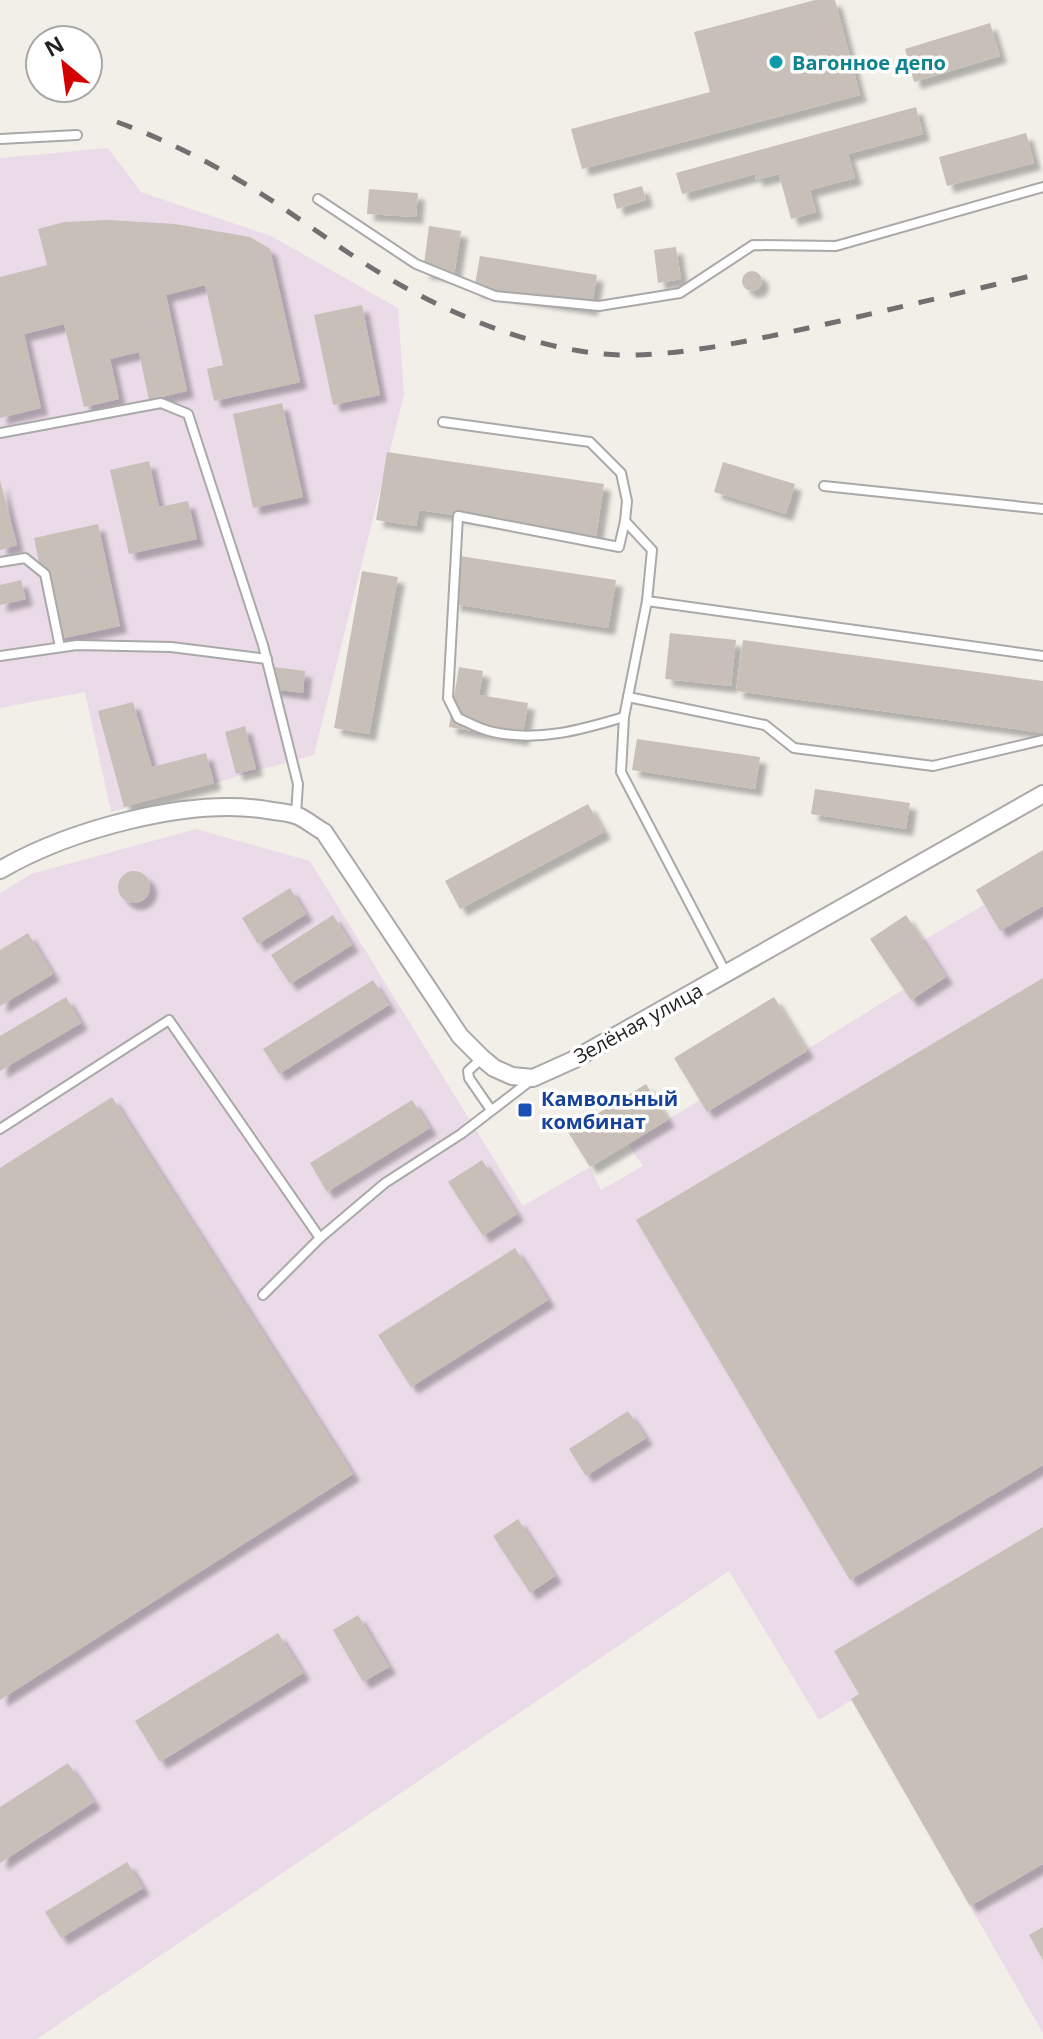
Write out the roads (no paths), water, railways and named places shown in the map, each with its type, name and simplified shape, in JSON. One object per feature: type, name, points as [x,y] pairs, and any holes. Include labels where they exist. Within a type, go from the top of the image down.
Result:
[{"type":"street","name":"Зелёная улица","points":[[533,1078],[573,1060],[1043,794]]},
{"type":"street","points":[[0,870],[19,859],[105,827],[160,814],[206,806],[253,808],[296,815],[324,832],[460,1036],[494,1068],[512,1076],[533,1078]]},
{"type":"lane","points":[[0,139],[77,135]]},
{"type":"lane","points":[[318,199],[416,264],[495,296],[599,306],[680,293],[753,245],[836,246],[1043,187]]},
{"type":"lane","points":[[0,433],[161,403],[188,414],[267,659],[298,784],[296,815]]},
{"type":"lane","points":[[443,422],[590,442],[621,473],[627,501],[619,547],[458,516],[448,698],[458,718],[492,732],[532,736],[574,732],[624,717]]},
{"type":"lane","points":[[824,486],[1043,509]]},
{"type":"lane","points":[[625,521],[652,550],[647,601],[624,717],[621,772],[726,973]]},
{"type":"lane","points":[[0,562],[25,558],[45,574],[60,647]]},
{"type":"lane","points":[[647,601],[1043,656]]},
{"type":"lane","points":[[0,656],[77,645],[171,647],[267,659]]},
{"type":"lane","points":[[628,697],[765,725],[794,748],[933,766],[1043,740]]},
{"type":"lane","points":[[0,1129],[169,1020],[320,1238]]},
{"type":"lane","points":[[482,1058],[468,1071],[469,1078],[491,1110]]},
{"type":"lane","name":"Зелёная улица","points":[[263,1295],[320,1238],[385,1183],[461,1134],[533,1078]]},
{"type":"railway","points":[[117,122],[160,139],[223,171],[373,269],[429,300],[515,335],[576,350],[634,355],[709,348],[1043,273]]},
{"type":"place","name":"Вагонное депо","points":[[776,62]]},
{"type":"place","name":"Камвольный комбинат","points":[[525,1110]]}]
